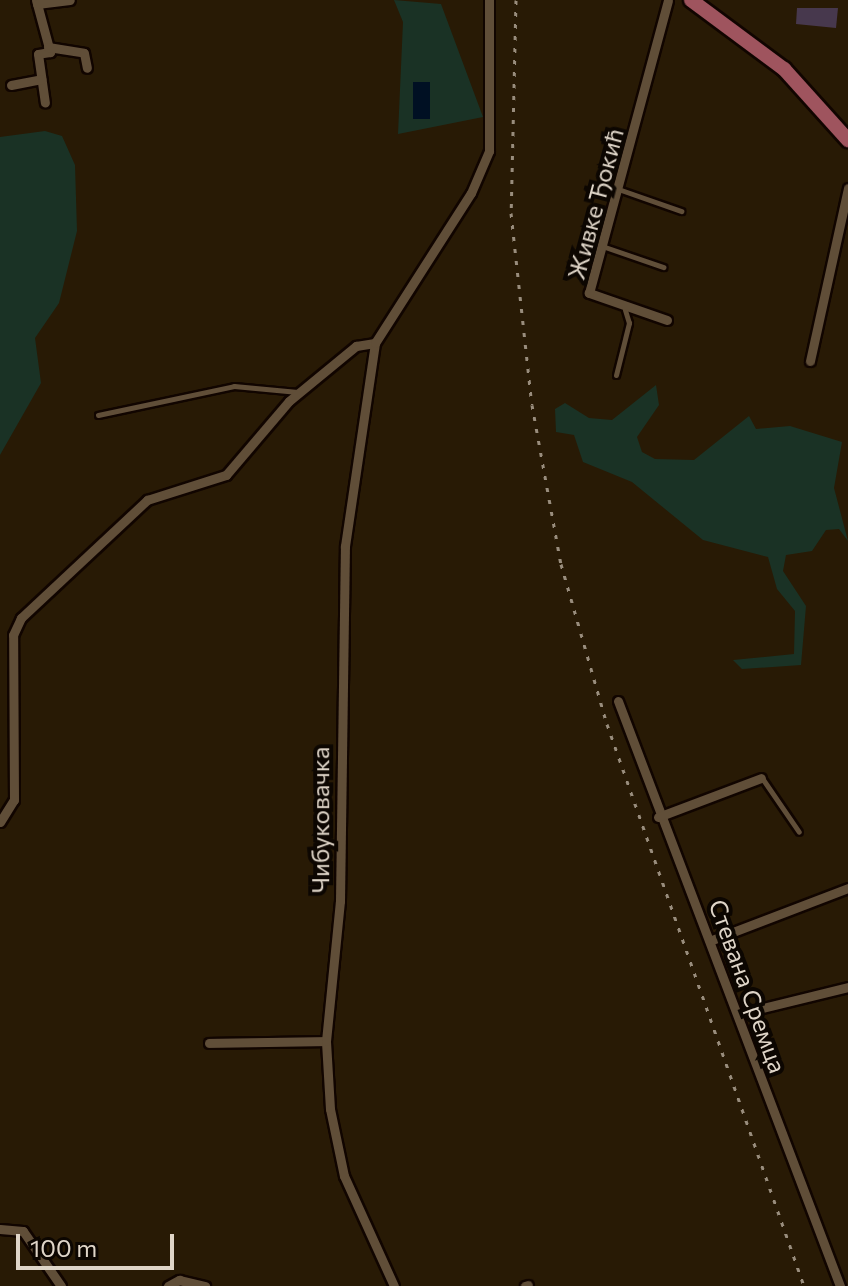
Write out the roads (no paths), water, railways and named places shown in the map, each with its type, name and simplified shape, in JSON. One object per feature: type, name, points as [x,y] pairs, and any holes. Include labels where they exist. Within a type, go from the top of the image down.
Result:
[{"type":"main road","points":[[691,0],[784,69],[848,140]]},
{"type":"street","points":[[48,47],[37,2],[70,0]]},
{"type":"street","points":[[0,822],[12,808],[16,624],[147,500],[233,469],[299,392],[356,346],[375,343],[471,193],[489,151],[489,0]]},
{"type":"street","name":"Живке Ђокић","points":[[667,320],[625,310],[589,293],[601,246],[621,190],[668,0]]},
{"type":"street","points":[[45,103],[38,54],[48,47],[84,53],[87,68]]},
{"type":"street","points":[[11,85],[41,79]]},
{"type":"street","points":[[810,361],[848,188]]},
{"type":"street","name":"Чибуковачка","points":[[375,343],[345,546],[340,901],[326,1041],[344,1176],[394,1286]]},
{"type":"street","name":"Стевана Сремца","points":[[618,701],[658,817],[712,940],[840,1286]]},
{"type":"street","points":[[658,817],[761,778]]},
{"type":"street","points":[[712,940],[848,888]]},
{"type":"street","points":[[738,1014],[848,987]]},
{"type":"street","points":[[209,1043],[326,1041]]},
{"type":"street","points":[[0,1229],[23,1231],[61,1286]]},
{"type":"street","points":[[168,1286],[179,1280],[205,1286]]},
{"type":"lane","points":[[621,190],[681,211]]},
{"type":"lane","points":[[601,246],[663,267]]},
{"type":"lane","points":[[616,375],[629,323],[625,310]]},
{"type":"lane","points":[[98,415],[234,386],[299,392]]},
{"type":"lane","points":[[761,778],[799,832]]},
{"type":"lane","points":[[0,809],[12,808]]},
{"type":"water","points":[[413,82],[430,82],[430,119],[413,119]]},
{"type":"railway","points":[[516,0],[511,213],[532,405],[561,564],[607,724],[804,1286]]}]
